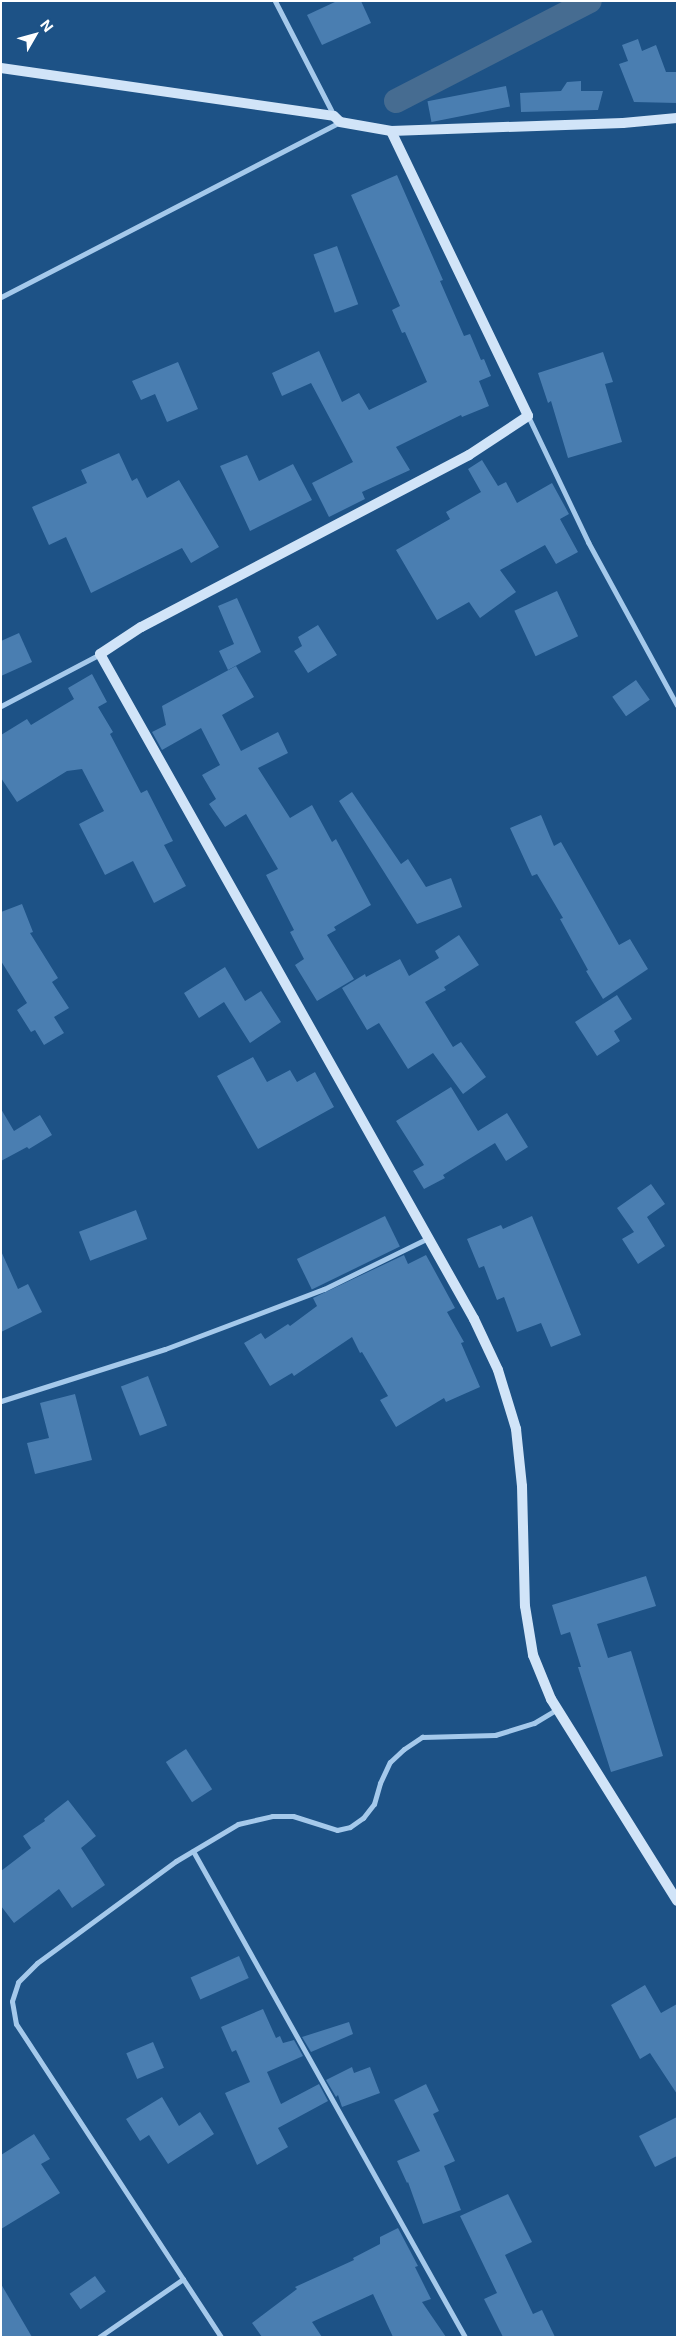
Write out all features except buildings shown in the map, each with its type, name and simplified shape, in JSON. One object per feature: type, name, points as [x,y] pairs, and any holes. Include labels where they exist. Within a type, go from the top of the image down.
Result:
[{"type":"street","points":[[275,1],[337,119]]},
{"type":"street","points":[[1,68],[337,119],[391,131],[623,123],[677,118]]},
{"type":"street","points":[[1,297],[337,119]]},
{"type":"street","points":[[391,131],[588,542],[677,705]]},
{"type":"street","points":[[1,706],[100,654],[141,627],[469,455],[528,416]]},
{"type":"street","points":[[100,654],[474,1319],[508,1397],[516,1429],[522,1486],[525,1606],[528,1632],[541,1677],[557,1709],[677,1901]]},
{"type":"street","points":[[1,1400],[165,1349],[221,1328],[324,1289],[429,1238]]},
{"type":"street","points":[[221,2337],[16,2024],[12,2001],[18,1982],[37,1962],[193,1851],[238,1824],[272,1816],[293,1816],[337,1830],[350,1827],[363,1818],[374,1804],[380,1783],[390,1762],[404,1748],[422,1737],[495,1735],[534,1723],[557,1709]]},
{"type":"street","points":[[193,1851],[464,2337]]},
{"type":"street","points":[[99,2337],[183,2279]]},
{"type":"waterway","points":[[396,101],[590,1]]}]
